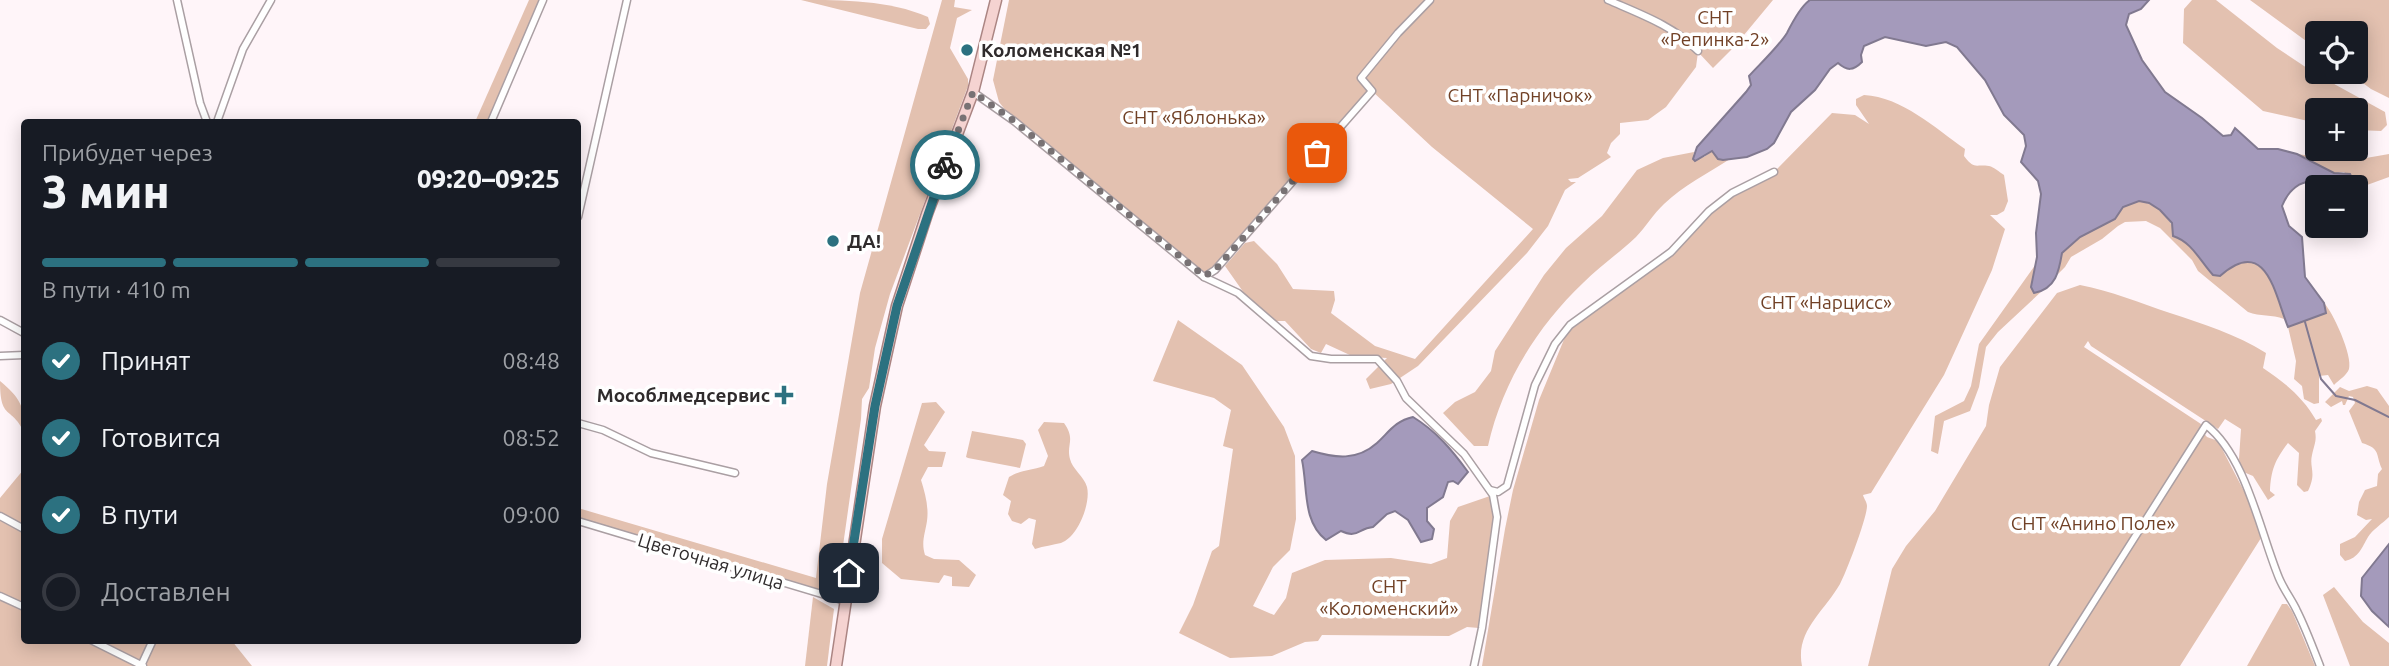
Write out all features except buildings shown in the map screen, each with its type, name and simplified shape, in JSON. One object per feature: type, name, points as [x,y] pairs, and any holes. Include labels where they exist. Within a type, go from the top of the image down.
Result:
[{"type":"main road","points":[[836,666],[875,406],[897,306],[927,214],[973,92],[996,0]]},
{"type":"street","points":[[177,0],[206,119]]},
{"type":"street","points":[[218,119],[243,49],[271,0]]},
{"type":"street","points":[[492,119],[543,0]]},
{"type":"street","points":[[581,204],[627,0]]},
{"type":"street","points":[[1204,276],[1215,270],[1372,91],[1361,78],[1398,33],[1430,0]]},
{"type":"street","points":[[1608,0],[1670,29],[1687,39],[1698,51]]},
{"type":"street","points":[[973,92],[1014,121],[1204,276],[1238,293],[1311,356],[1377,359],[1397,381],[1406,398],[1464,454],[1490,490],[1497,517],[1482,628],[1474,666]]},
{"type":"street","points":[[1490,490],[1499,492],[1507,486],[1535,385],[1555,344],[1570,325],[1671,252],[1709,211],[1724,199],[1774,172]]},
{"type":"street","points":[[0,320],[21,331]]},
{"type":"street","points":[[0,356],[21,355]]},
{"type":"street","points":[[581,424],[603,430],[651,453],[736,473]]},
{"type":"street","points":[[2053,666],[2206,425],[2218,434],[2227,446],[2250,497],[2279,579],[2297,610],[2320,666]]},
{"type":"street","points":[[0,516],[21,527]]},
{"type":"street","name":"Цветочная улица","points":[[581,522],[845,601]]},
{"type":"street","points":[[0,596],[21,606]]},
{"type":"street","points":[[99,644],[141,666],[151,644]]},
{"type":"green space","points":[[529,0],[540,0],[490,119],[476,119]]},
{"type":"green space","points":[[801,0],[882,4],[928,17],[930,24],[926,29],[918,29]]},
{"type":"green space","points":[[942,0],[955,0],[954,7],[972,10],[957,18],[950,48],[968,79],[968,86],[890,294],[875,348],[869,388],[862,399],[836,595],[581,520],[581,509],[816,578],[827,484],[860,293]]},
{"type":"green space","points":[[1009,0],[1773,0],[1713,68],[1698,52],[1696,67],[1666,107],[1648,120],[1620,123],[1620,134],[1611,143],[1607,153],[1611,157],[1578,178],[1568,179],[1576,182],[1565,190],[1548,226],[1527,253],[1418,366],[1391,384],[1370,389],[1366,379],[1387,358],[1352,356],[1326,344],[1321,353],[1311,349],[1285,321],[1276,321],[1244,293],[1225,266],[1245,243],[1254,241],[1277,264],[1293,289],[1334,291],[1335,300],[1331,313],[1375,346],[1415,359],[1533,229],[1432,147],[1372,91],[1215,270],[1204,277],[1014,121],[999,102],[993,80]]},
{"type":"green space","points":[[2192,0],[2216,0],[2305,67],[2305,84],[2334,84],[2360,98],[2305,98],[2305,120],[2263,111],[2183,43],[2184,9]]},
{"type":"green space","points":[[2250,0],[2389,0],[2389,98],[2364,84],[2368,84],[2368,21],[2305,21],[2305,40]]},
{"type":"green space","name":"СНТ «Нарцисс»","points":[[1864,95],[1892,101],[1905,107],[1965,149],[1964,156],[1973,165],[1991,167],[2004,175],[2008,201],[2004,211],[1990,215],[2005,229],[1992,270],[1944,375],[1871,493],[1863,495],[1867,506],[1856,545],[1840,584],[1807,632],[1801,654],[1802,666],[1482,666],[1513,490],[1539,400],[1570,325],[1671,252],[1732,193],[1774,172],[1832,113],[1855,115],[1869,124],[1856,105],[1856,99]]},
{"type":"green space","points":[[2368,103],[2385,112],[2387,125],[2381,131],[2368,130]]},
{"type":"green space","points":[[1712,151],[1723,160],[1730,159],[1671,197],[1636,237],[1589,277],[1551,318],[1536,337],[1512,378],[1502,400],[1488,446],[1474,446],[1443,413],[1455,402],[1475,392],[1491,371],[1495,351],[1544,275],[1566,248],[1602,216],[1637,170],[1663,158],[1694,152],[1693,158],[1704,157]]},
{"type":"green space","points":[[2389,154],[2389,177],[2368,185],[2368,175],[2334,173],[2311,161],[2368,161],[2368,158]]},
{"type":"green space","points":[[2139,201],[2154,206],[2164,214],[2213,275],[2220,276],[2243,262],[2258,263],[2274,285],[2284,319],[2248,312],[2198,271],[2192,260],[2160,228],[2146,221],[2125,222],[2118,226],[2071,257],[2058,274],[2062,253],[2073,243],[2115,219],[2123,207]]},
{"type":"green space","points":[[2036,264],[2034,277],[2040,292],[2043,290],[1998,332],[1986,347],[1979,387],[1970,411],[1944,421],[1938,454],[1931,451],[1935,416],[1964,401],[1971,386],[1979,344]]},
{"type":"green space","name":"СНТ «Анино Поле»","points":[[2080,285],[2207,325],[2266,353],[2263,368],[2292,391],[2316,420],[2321,418],[2322,421],[2315,431],[2311,460],[2312,479],[2308,491],[2304,492],[2297,485],[2299,453],[2288,443],[2274,465],[2270,491],[2275,495],[2268,500],[2253,476],[2241,471],[2241,429],[2225,419],[2218,429],[2091,346],[2088,341],[2084,347],[2201,424],[2200,429],[2207,437],[2218,441],[2246,495],[2261,538],[2180,666],[1868,666],[1892,569],[1906,546],[1935,511],[1986,426],[2000,367],[2057,293]]},
{"type":"green space","points":[[2324,303],[2341,334],[2348,354],[2349,369],[2334,385],[2328,375],[2319,376],[2319,403],[2314,404],[2304,399],[2302,386],[2294,379],[2296,361],[2288,327],[2326,313]]},
{"type":"green space","name":"СНТ «Коломенский»","points":[[1178,320],[1242,365],[1284,427],[1295,456],[1296,519],[1290,550],[1273,567],[1253,606],[1274,615],[1286,598],[1292,573],[1325,560],[1391,558],[1431,564],[1447,558],[1450,521],[1458,507],[1490,496],[1495,523],[1479,628],[1467,627],[1449,636],[1322,635],[1318,641],[1305,642],[1272,656],[1230,658],[1179,633],[1193,605],[1212,551],[1219,546],[1233,449],[1223,446],[1231,410],[1214,398],[1153,381]]},
{"type":"green space","points":[[0,381],[20,403],[21,427],[4,408]]},
{"type":"green space","points":[[2367,386],[2377,389],[2389,406],[2389,517],[2370,534],[2357,555],[2345,561],[2340,555],[2340,544],[2355,537],[2372,519],[2366,520],[2357,515],[2359,502],[2365,490],[2377,486],[2378,474],[2382,469],[2375,450],[2362,443],[2349,411],[2355,403],[2353,397],[2349,396],[2345,405],[2342,401],[2331,407],[2325,402],[2340,387],[2349,391]]},
{"type":"green space","points":[[936,402],[945,412],[924,445],[929,451],[946,452],[942,467],[928,467],[921,480],[927,511],[924,550],[925,555],[934,559],[959,560],[976,575],[969,587],[952,586],[952,577],[944,575],[939,583],[901,579],[882,563],[882,539],[922,403]]},
{"type":"green space","points":[[1044,422],[1064,423],[1070,438],[1071,463],[1085,483],[1088,494],[1082,519],[1073,534],[1061,543],[1035,549],[1032,544],[1036,520],[1029,518],[1021,524],[1012,521],[1008,514],[1011,501],[1003,495],[1009,477],[1044,466],[1048,456],[1038,430]]},
{"type":"green space","points":[[972,431],[1023,440],[1026,444],[1020,468],[966,457]]},
{"type":"green space","points":[[21,473],[21,644],[234,644],[252,666],[0,666],[0,498]]},
{"type":"green space","points":[[2334,587],[2363,622],[2389,643],[2389,666],[2350,666],[2323,595]]},
{"type":"green space","points":[[813,597],[834,609],[827,666],[805,666]]},
{"type":"green space","points":[[2282,604],[2287,604],[2292,611],[2315,666],[2247,666]]},
{"type":"shaded area","points":[[1810,0],[2149,0],[2141,9],[2129,14],[2126,25],[2142,60],[2165,92],[2223,136],[2231,135],[2235,128],[2258,149],[2278,149],[2297,154],[2305,158],[2305,161],[2311,161],[2334,173],[2350,174],[2305,175],[2305,182],[2291,191],[2282,206],[2289,226],[2302,237],[2305,277],[2324,303],[2326,313],[2288,327],[2273,286],[2259,266],[2249,262],[2236,265],[2220,276],[2213,275],[2191,247],[2173,236],[2172,223],[2160,210],[2149,203],[2139,201],[2123,207],[2115,219],[2080,237],[2062,253],[2058,273],[2052,283],[2034,293],[2031,287],[2037,257],[2036,233],[2041,194],[2038,181],[2021,162],[2026,146],[2024,135],[2004,115],[1985,80],[1957,47],[1946,42],[1926,46],[1885,37],[1864,46],[1862,62],[1847,69],[1838,63],[1830,69],[1815,90],[1791,112],[1774,143],[1767,149],[1747,157],[1723,160],[1718,159],[1712,151],[1695,161],[1693,159],[1697,147],[1746,92],[1751,85],[1749,76],[1779,44]]},
{"type":"shaded area","points":[[1413,417],[1443,442],[1468,472],[1458,484],[1448,482],[1443,497],[1427,508],[1427,521],[1434,529],[1432,539],[1421,542],[1408,520],[1395,511],[1387,514],[1373,527],[1355,534],[1341,531],[1326,540],[1318,532],[1309,514],[1302,460],[1312,451],[1337,456],[1362,453],[1397,424]]},
{"type":"shaded area","points":[[2389,544],[2389,627],[2361,596],[2362,578]]},
{"type":"waterway","points":[[2305,322],[2321,379],[2336,396],[2355,400],[2389,417]]},
{"type":"way so far","points":[[945,165],[973,92],[1014,121],[1204,276],[1215,270],[1317,153]]},
{"type":"place","name":"Коломенская №1","points":[[967,50]]},
{"type":"place","name":"ДА!","points":[[833,241]]},
{"type":"place","name":"Мособлмедсервис","points":[[784,395]]},
{"type":"route","points":[[849,573],[875,406],[897,306],[945,165]]},
{"type":"park label","name":"СНТ «Репинка-2»","points":[[1715,28]]},
{"type":"park label","name":"СНТ «Парничок»","points":[[1520,95]]},
{"type":"park label","name":"СНТ «Яблонька»","points":[[1194,117]]}]
